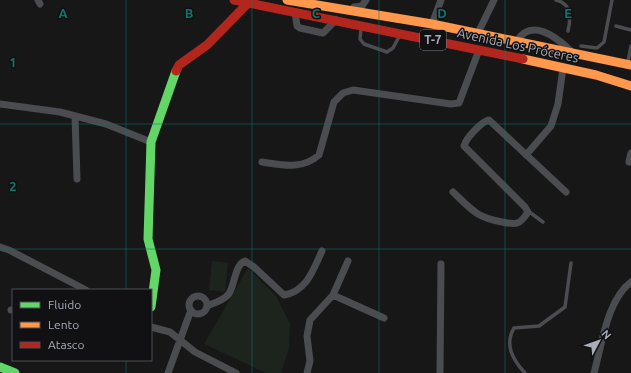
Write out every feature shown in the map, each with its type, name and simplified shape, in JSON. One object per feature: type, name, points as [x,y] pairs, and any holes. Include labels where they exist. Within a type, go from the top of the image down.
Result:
[{"type":"main road","name":"Avenida Los Próceres","points":[[234,0],[401,33],[563,68],[628,85]]},
{"type":"main road","name":"Avenida Los Próceres","points":[[288,0],[346,8],[432,24],[630,65]]},
{"type":"main road","points":[[152,300],[156,270],[148,239],[151,142],[173,76],[179,65],[207,45],[248,3]]},
{"type":"main road","points":[[628,85],[622,76],[623,71],[630,65]]},
{"type":"main road","points":[[0,367],[15,373]]},
{"type":"street","points":[[323,0],[346,8],[360,7],[366,0]]},
{"type":"street","points":[[432,24],[441,0]]},
{"type":"street","points":[[477,34],[494,0]]},
{"type":"street","points":[[295,12],[298,26],[300,28],[323,33],[336,19]]},
{"type":"street","points":[[517,41],[525,31],[536,30],[549,35],[573,54]]},
{"type":"street","points":[[262,162],[296,166],[312,160],[319,154],[334,102],[343,93],[353,90],[451,104],[459,103],[479,50]]},
{"type":"street","points":[[526,155],[552,126],[558,104],[563,68]]},
{"type":"street","points":[[0,104],[60,112],[106,124],[151,142]]},
{"type":"street","points":[[75,116],[77,179]]},
{"type":"street","points":[[453,192],[480,216],[488,220],[517,224],[525,217],[528,211],[465,149],[464,144],[485,122],[489,120],[566,192]]},
{"type":"street","points":[[629,162],[631,153]]},
{"type":"street","points":[[0,247],[9,250],[84,289]]},
{"type":"street","points":[[190,310],[199,314],[204,311],[207,306],[220,301],[228,295],[240,266],[245,261],[254,266],[284,295],[292,294],[308,282],[322,251]]},
{"type":"street","points":[[307,373],[310,361],[307,336],[310,320],[333,295],[348,261]]},
{"type":"street","points":[[440,373],[441,264]]},
{"type":"street","points":[[594,373],[615,299],[623,288],[631,282]]},
{"type":"street","points":[[333,295],[384,318]]},
{"type":"street","points":[[168,373],[179,337],[190,310],[190,301],[194,297],[203,298],[207,306]]},
{"type":"street","points":[[152,326],[170,332],[179,337],[195,352],[236,373]]},
{"type":"lane","points":[[556,0],[564,4],[570,11],[571,17],[568,31]]},
{"type":"lane","points":[[581,46],[597,48],[604,42],[612,0]]},
{"type":"lane","points":[[362,25],[361,41],[364,44],[387,52],[393,48],[401,33]]},
{"type":"lane","points":[[616,26],[631,30]]},
{"type":"lane","points":[[630,65],[631,46]]},
{"type":"lane","points":[[528,211],[543,222]]},
{"type":"lane","points":[[525,373],[519,367],[508,345],[510,335],[514,328],[539,326],[565,307],[571,263]]},
{"type":"shaded area","points":[[212,261],[228,263],[225,292],[209,290]]},
{"type":"shaded area","points":[[248,268],[276,296],[290,324],[289,348],[281,373],[266,373],[204,344]]},
{"type":"traffic: fast","points":[[152,300],[156,270],[148,239],[151,142],[176,71]]},
{"type":"traffic: fast","points":[[0,367],[15,373]]},
{"type":"traffic: slow","points":[[287,0],[432,24],[631,65]]},
{"type":"traffic: slow","points":[[523,59],[596,75],[631,86]]},
{"type":"traffic: jam","points":[[234,0],[523,59]]},
{"type":"traffic: jam","points":[[176,71],[179,65],[207,45],[248,3]]}]
